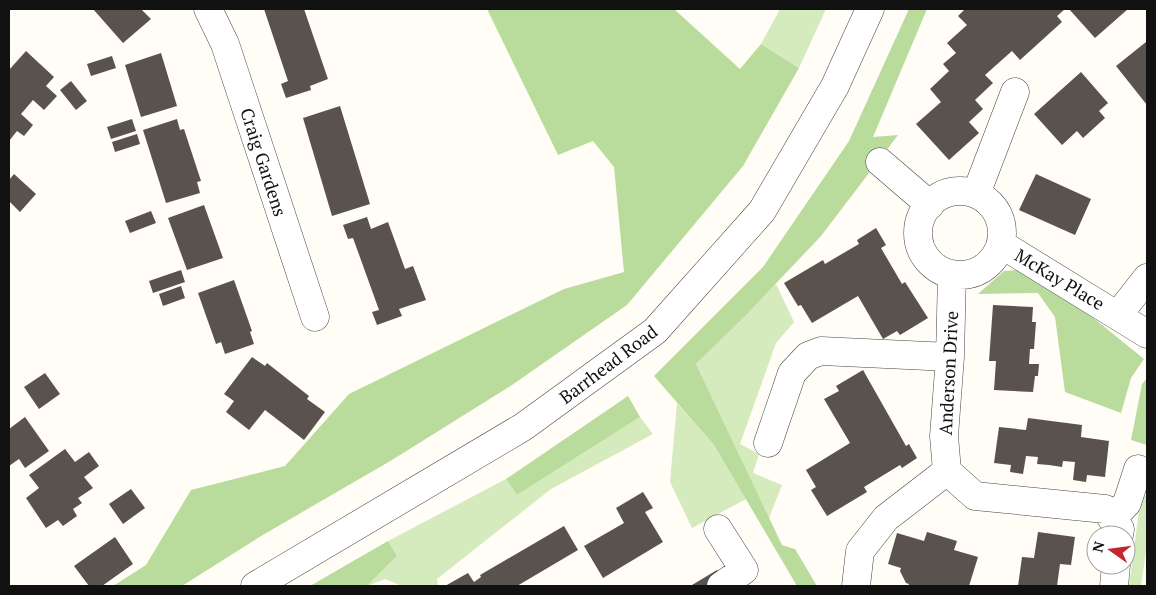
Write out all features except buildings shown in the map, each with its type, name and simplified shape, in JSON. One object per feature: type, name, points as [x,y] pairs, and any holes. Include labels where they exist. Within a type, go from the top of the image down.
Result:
[{"type":"street","name":"Craig Gardens","points":[[208,9],[225,44],[315,317]]},
{"type":"street","name":"Barrhead Road","points":[[255,586],[523,427],[655,330],[762,211],[835,86],[870,9]]},
{"type":"street","points":[[976,194],[1015,92]]},
{"type":"street","points":[[880,162],[930,205]]},
{"type":"street","points":[[964,191],[976,194],[986,200],[1000,220],[1002,232],[1001,244],[995,256],[982,268],[964,275],[940,270],[930,262],[923,252],[918,227],[922,215],[930,205],[940,197],[951,192],[964,191]]},
{"type":"street","name":"McKay Place","points":[[1001,244],[1147,334]]},
{"type":"street","name":"Anderson Drive","points":[[947,471],[944,436],[950,357],[952,274]]},
{"type":"street","name":"McKay Place","points":[[1118,315],[1147,278]]},
{"type":"street","points":[[768,443],[792,373],[808,356],[821,351],[950,357]]},
{"type":"street","points":[[1117,525],[1128,503],[1138,469]]},
{"type":"street","points":[[856,586],[860,551],[886,518],[947,471],[975,496],[1105,509],[1115,525]]},
{"type":"street","points":[[718,529],[744,570],[721,586]]},
{"type":"green space","points":[[487,9],[674,9],[740,69],[761,44],[799,68],[743,166],[627,305],[512,385],[392,460],[261,536],[182,586],[113,586],[146,565],[191,490],[285,466],[349,394],[564,289],[624,272],[614,167],[593,141],[558,155]]},
{"type":"green space","points":[[780,9],[826,9],[799,68],[761,44]]},
{"type":"green space","points":[[909,9],[927,9],[873,137],[898,135],[821,236],[748,313],[696,364],[782,545],[795,549],[817,586],[797,586],[714,445],[654,376],[763,267],[849,141]]},
{"type":"green space","points":[[1019,270],[1081,308],[1144,359],[1131,378],[1121,413],[1065,392],[1055,317],[1038,293],[978,294],[1004,271]]},
{"type":"green space","points":[[776,284],[794,322],[776,343],[740,444],[759,454],[753,473],[782,485],[769,518],[696,364]]},
{"type":"green space","points":[[1147,378],[1147,445],[1131,440],[1142,384]]},
{"type":"green space","points":[[628,396],[640,417],[517,495],[506,479]]},
{"type":"green space","points":[[677,403],[714,445],[746,499],[692,528],[670,482]]},
{"type":"green space","points":[[640,417],[653,434],[551,489],[437,579],[438,586],[402,586],[385,579],[367,586],[397,556],[388,541],[506,479],[517,495]]},
{"type":"green space","points":[[1141,496],[1147,496],[1147,545],[1141,586],[1129,586],[1130,575],[1136,575],[1136,534]]},
{"type":"green space","points":[[388,541],[397,556],[367,586],[310,586]]}]
